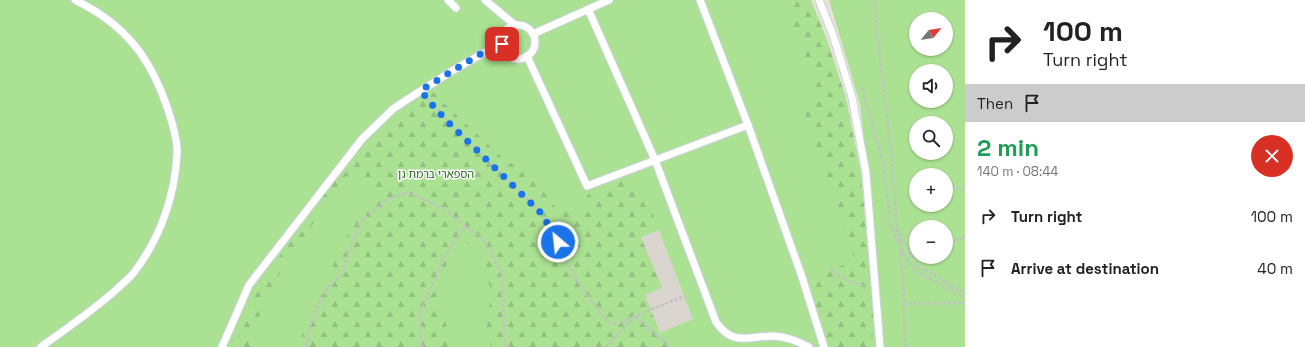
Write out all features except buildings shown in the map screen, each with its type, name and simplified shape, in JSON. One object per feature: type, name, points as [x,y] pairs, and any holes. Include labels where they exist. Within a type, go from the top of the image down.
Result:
[{"type":"lane","points":[[41,347],[104,301],[134,273],[152,248],[164,220],[174,183],[178,152],[172,121],[163,94],[152,70],[137,47],[119,28],[90,7],[76,0]]},
{"type":"lane","points":[[448,0],[456,8]]},
{"type":"lane","points":[[485,0],[515,25]]},
{"type":"lane","points":[[533,34],[610,0]]},
{"type":"lane","points":[[700,0],[748,125],[802,277],[824,347]]},
{"type":"lane","points":[[819,0],[833,35],[852,96],[866,173],[880,347]]},
{"type":"lane","points":[[588,9],[655,160],[716,322],[724,333],[737,340],[750,340],[773,336],[789,338],[809,347]]},
{"type":"lane","points":[[515,25],[528,28],[533,34],[535,43],[534,49],[527,56],[521,59],[510,57],[502,49],[501,43],[504,32],[508,28],[515,25]]},
{"type":"lane","points":[[222,347],[249,285],[362,139],[393,109],[421,90],[501,43]]},
{"type":"lane","points":[[527,56],[587,186],[748,125]]},
{"type":"path","points":[[875,0],[874,5],[892,162],[897,227],[901,249],[905,347]]},
{"type":"path","points":[[860,85],[883,162],[891,227],[901,249],[915,271],[965,298]]},
{"type":"path","points":[[421,90],[446,120],[542,214],[575,277],[601,314],[611,324],[617,324],[685,296]]},
{"type":"path","points":[[953,186],[965,191]]},
{"type":"path","points":[[307,347],[310,326],[325,291],[341,275],[359,223],[386,200],[407,192],[441,207],[486,242],[502,275],[504,333],[506,347]]},
{"type":"path","points":[[422,347],[420,315],[441,263],[458,235],[466,226]]},
{"type":"path","points":[[897,227],[918,266],[965,293]]},
{"type":"path","points":[[953,241],[965,236]]},
{"type":"path","points":[[830,268],[840,277],[851,282],[864,286],[874,286]]},
{"type":"path","points":[[904,304],[965,303]]},
{"type":"path","points":[[606,347],[635,316]]},
{"type":"path","points":[[635,316],[670,347]]},
{"type":"green space","name":"הספארי ברמת גן","points":[[0,0],[794,0],[828,90],[872,329],[883,329],[874,226],[860,104],[829,0],[965,0],[965,347],[0,347]]},
{"type":"green space","points":[[783,0],[811,0],[826,37],[846,98],[861,173],[875,329],[872,329],[873,347],[829,347],[807,280],[855,260],[803,108],[821,101]]},
{"type":"green space","points":[[429,88],[507,162],[525,168],[556,208],[585,209],[587,195],[621,180],[647,198],[659,230],[641,237],[662,288],[645,295],[660,333],[675,347],[491,347],[486,333],[491,291],[480,254],[473,244],[457,242],[439,282],[438,292],[452,347],[297,347],[335,261],[357,216],[380,199],[364,178],[346,176],[286,263],[262,304],[253,347],[234,347],[251,301],[312,206],[365,139]]},
{"type":"shaded area","points":[[659,230],[693,319],[660,333],[645,295],[662,288],[641,237]]},
{"type":"route","points":[[502,44],[501,43],[484,52],[421,90],[446,120],[542,214],[558,242]]}]
